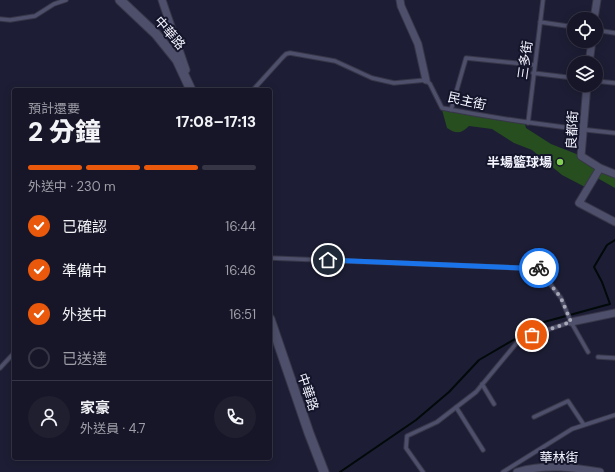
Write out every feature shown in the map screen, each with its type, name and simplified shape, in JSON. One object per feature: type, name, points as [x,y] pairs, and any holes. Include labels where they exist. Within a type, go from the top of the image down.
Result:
[{"type":"main road","name":"中華路","points":[[120,0],[156,34],[177,60],[190,88]]},
{"type":"main road","name":"中華路","points":[[272,325],[324,472]]},
{"type":"street","name":"中華路","points":[[162,0],[190,88]]},
{"type":"street","points":[[400,0],[401,6],[418,44],[426,80]]},
{"type":"street","points":[[595,12],[596,0]]},
{"type":"street","name":"良都街","points":[[586,92],[581,156],[600,168],[615,174]]},
{"type":"street","points":[[600,168],[579,204],[615,222]]},
{"type":"street","points":[[571,322],[615,313]]},
{"type":"street","name":"華林街","points":[[518,472],[555,467],[600,472]]},
{"type":"lane","points":[[0,19],[10,20],[35,16],[54,4],[66,0]]},
{"type":"lane","name":"三多街","points":[[528,123],[543,0]]},
{"type":"lane","points":[[540,22],[567,26]]},
{"type":"lane","points":[[603,31],[615,33]]},
{"type":"lane","points":[[255,88],[286,54],[290,53],[335,61],[372,78],[394,83],[426,80]]},
{"type":"lane","points":[[451,110],[466,58],[534,65]]},
{"type":"lane","points":[[533,73],[567,77]]},
{"type":"lane","name":"民主街","points":[[426,80],[430,84],[442,108],[528,123],[615,133]]},
{"type":"lane","points":[[603,82],[615,83]]},
{"type":"lane","points":[[272,258],[543,268],[547,271],[551,285],[561,298],[571,322],[588,352]]},
{"type":"lane","points":[[423,472],[406,448],[407,436],[437,422],[476,392],[520,339],[571,322]]},
{"type":"lane","points":[[0,368],[12,355]]},
{"type":"lane","points":[[598,357],[615,358]]},
{"type":"lane","points":[[482,384],[494,404]]},
{"type":"lane","points":[[534,417],[568,401],[584,425]]},
{"type":"lane","points":[[456,407],[483,450]]},
{"type":"lane","points":[[503,472],[572,429],[615,415]]},
{"type":"green space","points":[[442,110],[525,124],[526,128],[551,144],[579,155],[615,176],[615,188],[592,175],[585,187],[562,175],[532,150],[514,143],[492,129],[469,126],[461,132],[453,131],[447,128]]},
{"type":"waterway","points":[[340,472],[416,420],[449,392],[479,360],[544,322],[610,304],[602,282],[594,267],[607,245],[615,240]]},
{"type":"way so far","points":[[532,335],[571,322],[561,298],[551,285],[547,271],[543,268],[539,268]]},
{"type":"place","name":"半場籃球場","points":[[560,162]]},
{"type":"route","points":[[328,260],[539,268]]}]
